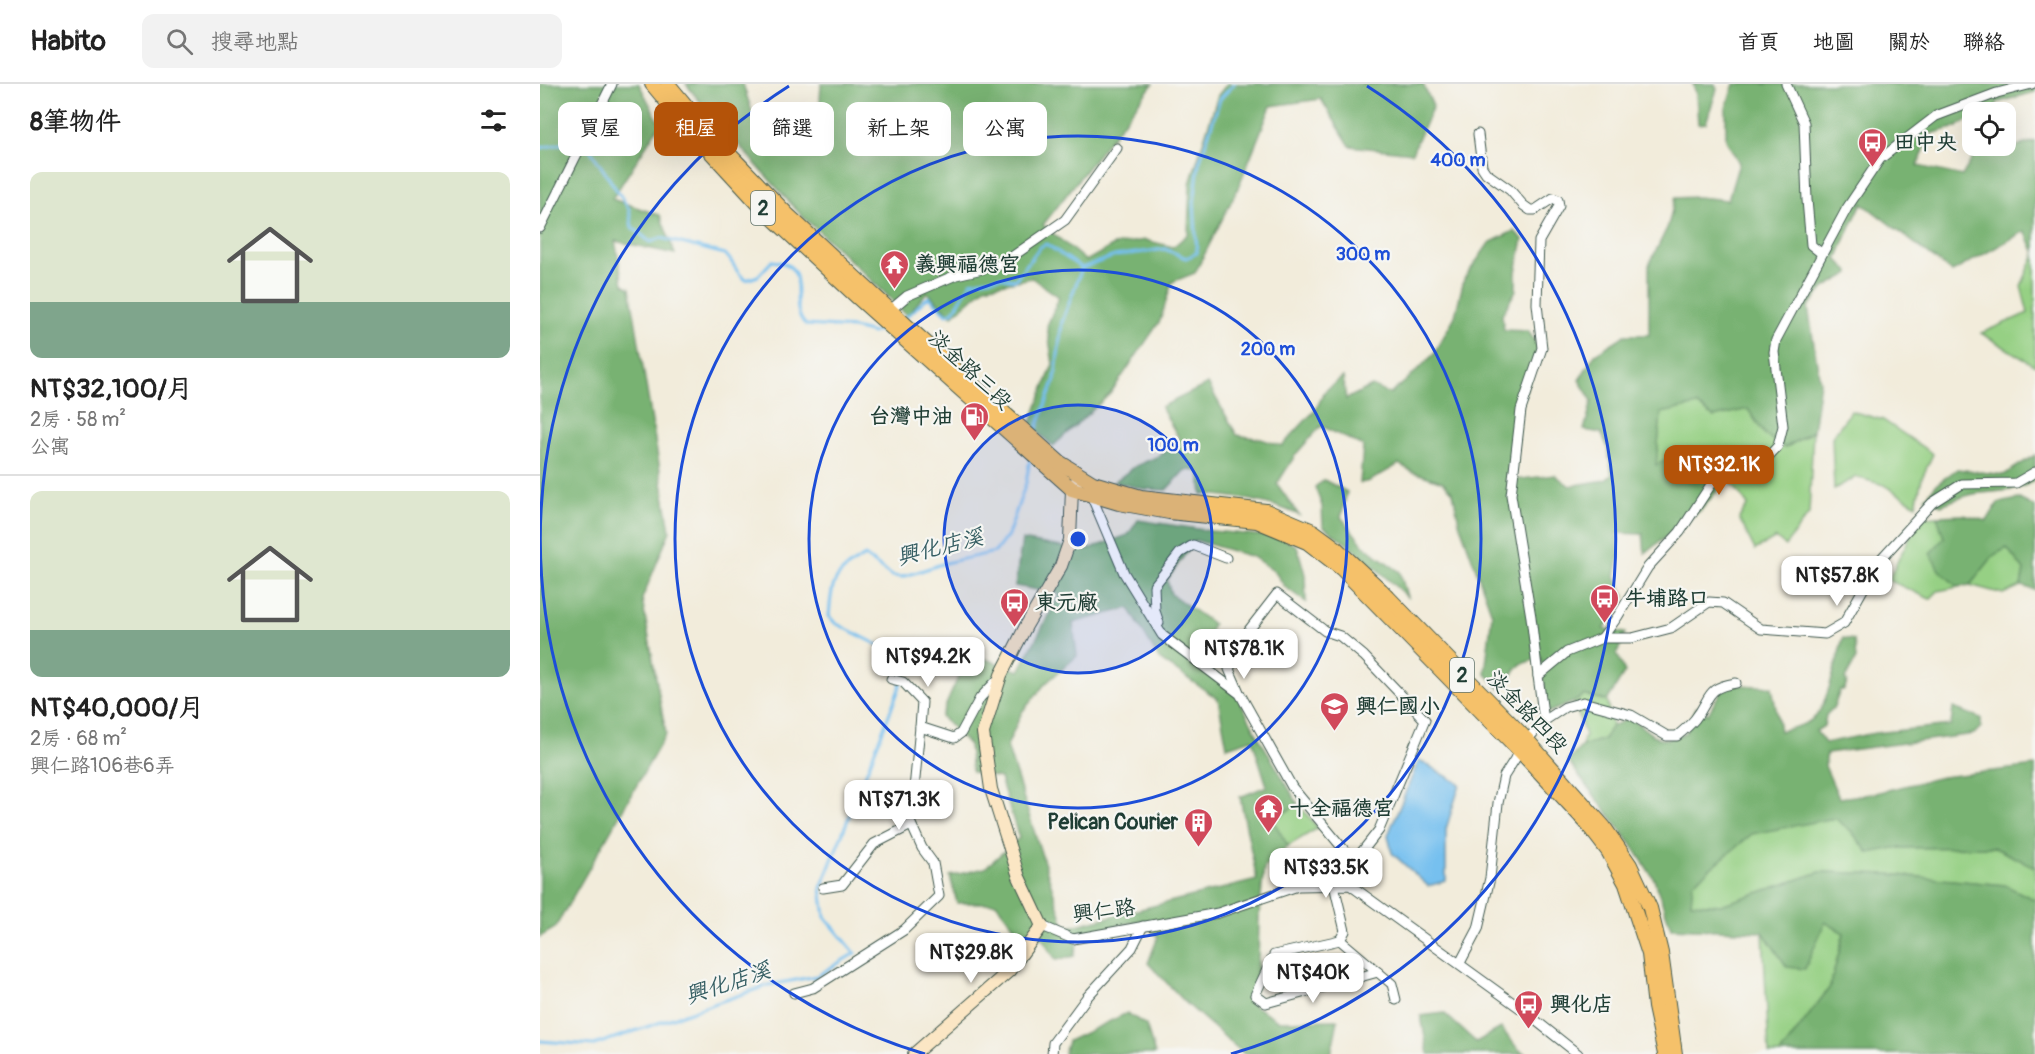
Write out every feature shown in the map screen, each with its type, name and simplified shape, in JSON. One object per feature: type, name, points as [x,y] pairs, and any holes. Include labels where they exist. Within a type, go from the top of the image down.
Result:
[{"type":"main road","name":"淡金路三段","points":[[652,84],[708,150],[765,211],[893,320],[1040,453]]},
{"type":"main road","name":"淡金路三段","points":[[668,84],[707,131],[893,320]]},
{"type":"main road","name":"2","points":[[1040,453],[1080,476]]},
{"type":"main road","name":"2","points":[[1040,453],[1072,489]]},
{"type":"main road","name":"淡金路四段","points":[[1080,476],[1092,489],[1119,503],[1169,512],[1257,521],[1307,542],[1342,569],[1381,606],[1604,827],[1630,865],[1650,908],[1661,953],[1676,1054]]},
{"type":"main road","name":"淡金路四段","points":[[1072,489],[1092,489]]},
{"type":"main road","name":"淡金路四段","points":[[1524,746],[1608,851],[1626,884],[1649,954],[1655,1006],[1665,1054]]},
{"type":"street","points":[[540,228],[612,84]]},
{"type":"street","points":[[1786,84],[1804,123],[1811,245],[1821,253]]},
{"type":"street","points":[[1602,638],[1648,567],[1680,532],[1714,480],[1728,466],[1765,460],[1778,446],[1782,426],[1774,352],[1776,340],[1821,253],[1847,208],[1880,159],[1935,116],[1997,93],[2032,84]]},
{"type":"street","points":[[1478,134],[1482,168],[1510,190],[1522,206],[1535,210],[1553,198],[1558,200],[1559,206],[1539,241],[1537,304],[1542,348],[1521,410],[1511,495],[1544,721]]},
{"type":"street","points":[[893,320],[907,296],[956,275],[1000,264],[1065,220],[1117,148]]},
{"type":"street","points":[[1538,676],[1567,652],[1602,638],[1632,638],[1671,628],[1709,602],[1723,603],[1761,629],[1825,634],[1844,623],[1879,561],[1932,503],[1962,484],[2016,483],[2035,472]]},
{"type":"street","points":[[914,1054],[1009,971],[1042,926],[1019,877],[991,789],[983,734],[1001,675],[1061,566],[1070,540],[1072,489],[1080,476]]},
{"type":"street","points":[[1092,489],[1124,573],[1162,634],[1240,694]]},
{"type":"street","points":[[1162,634],[1155,611],[1154,586],[1180,553],[1193,545],[1226,558]]},
{"type":"street","points":[[1354,862],[1292,787],[1240,694],[1229,669],[1249,630],[1277,594],[1324,632],[1340,636],[1364,656],[1425,720],[1379,830],[1354,862],[1350,885],[1460,963],[1578,1054]]},
{"type":"street","points":[[920,727],[954,738],[961,733],[980,698],[1001,675]]},
{"type":"street","points":[[794,993],[813,988],[904,930],[939,896],[933,863],[922,848],[908,815],[914,789],[922,702],[903,682],[891,680]]},
{"type":"street","points":[[1460,963],[1478,929],[1490,878],[1498,803],[1504,776],[1544,721],[1565,707],[1583,702],[1631,714],[1667,736],[1677,736],[1695,720],[1710,693],[1719,686],[1736,683]]},
{"type":"street","points":[[823,888],[842,885],[874,844],[911,825]]},
{"type":"street","points":[[1334,885],[1345,931],[1340,940],[1274,955],[1255,995],[1266,1003],[1378,972]]},
{"type":"street","name":"興仁路","points":[[1042,926],[1073,939],[1218,913],[1298,886],[1350,885]]},
{"type":"street","points":[[1052,1054],[1053,1043],[1087,997],[1132,948],[1143,926]]},
{"type":"street","points":[[1340,940],[1392,984],[1396,1000]]},
{"type":"green space","points":[[540,84],[639,84],[654,113],[654,133],[642,152],[642,102],[558,102],[558,156],[640,156],[612,199],[660,215],[675,254],[615,241],[623,284],[630,288],[670,531],[642,599],[666,734],[555,928],[540,937]]},
{"type":"green space","points":[[686,84],[743,84],[750,106],[750,156],[834,156],[834,102],[820,102],[821,84],[1153,84],[1043,225],[1086,261],[1114,245],[1145,240],[1173,247],[1188,234],[1190,184],[1218,95],[1227,84],[1423,84],[1433,106],[1412,153],[1350,146],[1321,99],[1271,106],[1238,188],[1195,273],[1172,282],[1160,321],[1110,394],[1053,446],[1030,425],[1053,364],[1047,326],[1059,297],[1032,278],[985,287],[952,316],[927,292],[907,316],[801,215],[738,144],[738,102],[701,102]]},
{"type":"green space","points":[[1693,84],[1715,84],[1717,89],[1706,123],[1698,124]]},
{"type":"green space","points":[[1734,84],[2035,84],[2035,92],[2000,102],[1962,102],[1962,124],[1930,134],[1918,166],[1962,176],[1974,156],[2016,156],[2016,147],[2035,141],[2035,253],[2025,231],[1952,272],[1862,203],[1837,259],[1850,273],[1824,288],[1808,307],[1820,382],[1813,431],[1785,448],[1765,435],[1748,409],[1714,417],[1697,405],[1661,413],[1656,465],[1686,449],[1700,449],[1712,462],[1725,455],[1738,455],[1728,478],[1701,510],[1645,553],[1643,534],[1617,533],[1619,556],[1615,577],[1625,597],[1604,629],[1625,633],[1617,654],[1625,672],[1607,701],[1584,695],[1574,702],[1547,713],[1541,658],[1521,664],[1500,689],[1485,673],[1492,614],[1459,522],[1453,492],[1443,482],[1413,472],[1399,464],[1370,481],[1360,483],[1363,446],[1321,426],[1296,454],[1277,484],[1299,515],[1252,500],[1202,494],[1199,471],[1185,470],[1166,490],[1144,489],[1114,482],[1136,466],[1161,455],[1179,438],[1161,407],[1208,384],[1237,435],[1261,439],[1282,446],[1316,409],[1325,391],[1343,377],[1346,399],[1372,386],[1390,394],[1434,354],[1455,316],[1464,279],[1489,243],[1514,231],[1523,239],[1516,272],[1516,290],[1502,315],[1504,330],[1528,331],[1539,347],[1520,408],[1514,480],[1555,475],[1570,486],[1605,480],[1612,475],[1607,445],[1601,433],[1584,430],[1592,401],[1579,380],[1595,354],[1625,335],[1649,335],[1649,265],[1668,226],[1675,198],[1697,197],[1728,200],[1739,163],[1726,140],[1726,108]]},
{"type":"green space","points":[[2035,254],[2035,366],[1981,333],[2028,313],[2021,286]]},
{"type":"green space","points":[[1697,405],[1714,417],[1748,409],[1765,435],[1785,448],[1813,431],[1809,514],[1785,546],[1776,538],[1755,550],[1739,518],[1748,505],[1728,478],[1738,455],[1725,455],[1711,462],[1656,465],[1661,413]]},
{"type":"green space","points":[[1851,411],[1883,420],[1933,454],[1922,478],[1916,505],[1884,485],[1856,477],[1834,489],[1832,437]]},
{"type":"green space","points":[[2035,455],[2035,479],[2022,487],[1970,495],[1941,505],[1925,498],[1937,484],[1957,469],[2004,475]]},
{"type":"green space","points":[[1324,480],[1347,492],[1341,517],[1365,547],[1400,572],[1407,597],[1358,552],[1323,526],[1322,506],[1315,487]]},
{"type":"green space","points":[[2019,499],[2035,507],[2035,590],[2021,586],[2024,570],[2007,548],[1994,555],[1970,585],[1958,587],[1939,570],[1930,553],[1944,538],[1937,516],[1964,515],[1987,521],[1998,503]]},
{"type":"green space","points":[[1937,516],[1944,538],[1939,570],[1958,587],[1938,591],[1930,599],[1888,580],[1920,517]]},
{"type":"green space","points":[[1138,520],[1211,531],[1280,537],[1297,546],[1305,574],[1306,602],[1285,587],[1275,572],[1253,557],[1195,540],[1167,580],[1171,594],[1213,624],[1198,664],[1238,697],[1298,804],[1273,820],[1288,846],[1264,868],[1259,916],[1258,972],[1250,1003],[1279,1021],[1338,1020],[1331,1054],[1244,1054],[1186,1003],[1148,963],[1158,937],[1143,920],[1080,934],[1074,956],[1056,960],[1042,938],[1020,934],[996,903],[957,903],[950,876],[985,868],[1019,838],[1000,778],[972,772],[969,745],[941,716],[969,653],[1019,671],[1060,594],[1015,586],[1022,540],[1084,551],[1128,535]],"holes":[[[1129,608],[1159,659],[1218,699],[1227,747],[1252,739],[1267,786],[1240,797],[1257,880],[1065,928],[1007,746],[1022,712],[1045,684],[1077,656],[1073,623]]]},
{"type":"green space","points":[[2007,548],[2024,570],[2021,586],[2003,594],[1970,585],[1994,555]]},
{"type":"green space","points":[[1843,638],[1854,640],[1856,659],[1845,679],[1847,683],[1844,690],[1840,690],[1834,707],[1826,715],[1824,726],[1816,731],[1825,743],[1875,733],[1951,725],[1953,708],[1981,718],[1981,727],[1974,734],[1827,753],[1825,766],[1839,798],[1871,794],[1942,777],[2035,766],[2035,867],[1993,847],[1894,848],[1869,853],[1851,831],[1835,818],[1752,834],[1693,883],[1691,903],[1721,905],[1820,872],[1887,874],[2005,885],[2035,900],[2035,1054],[1780,1054],[1830,987],[1844,933],[1825,922],[1805,969],[1787,967],[1763,932],[1671,928],[1654,879],[1632,845],[1568,761],[1582,746],[1604,739],[1612,726],[1629,718],[1655,737],[1668,739],[1676,737],[1686,732],[1696,707],[1708,714],[1725,684],[1772,687],[1780,731],[1803,725],[1815,717],[1824,702]]},
{"type":"green space","points":[[1584,695],[1607,701],[1612,726],[1604,739],[1582,746],[1585,735],[1574,702]]},
{"type":"green space","points":[[1298,804],[1318,828],[1288,846],[1272,820]]},
{"type":"green space","points":[[1835,818],[1851,831],[1869,853],[1894,848],[1993,847],[2035,867],[2035,900],[2004,885],[1887,874],[1820,872],[1721,905],[1691,903],[1692,883],[1752,833]]},
{"type":"green space","points":[[1825,922],[1844,933],[1830,987],[1780,1054],[1769,1054],[1763,932],[1787,966]]},
{"type":"green space","points":[[1127,1013],[1146,1025],[1155,1054],[1064,1054],[1068,1041]]},
{"type":"green space","points":[[1444,1013],[1476,1042],[1501,1028],[1518,1049],[1526,1054],[1428,1054],[1421,1016]]},
{"type":"water","points":[[1419,760],[1460,784],[1446,829],[1446,881],[1428,886],[1392,853],[1388,835]]},
{"type":"waterway","name":"興化店溪","points":[[1035,433],[1055,379],[1062,322],[1082,268],[1115,256],[1165,249],[1186,258],[1197,253],[1194,202],[1199,163],[1220,99],[1234,84]]},
{"type":"waterway","points":[[540,148],[572,142],[589,148],[629,209],[632,227],[650,242],[661,238],[725,254],[746,280],[758,276],[772,261],[785,264],[793,269],[800,316],[806,325],[853,328],[873,333],[886,327]]},
{"type":"waterway","points":[[905,317],[929,297],[947,314],[954,311],[971,282],[1000,277],[1015,280],[1040,247],[1046,244],[1082,268]]},
{"type":"waterway","name":"興化店溪","points":[[540,1041],[594,1045],[769,985],[817,976],[855,953],[825,917],[821,888],[899,689],[904,669],[898,655],[835,623],[829,616],[833,586],[846,568],[865,556],[892,576],[902,577],[945,563],[995,552],[1008,535],[1026,483],[1030,458]]},
{"type":"place","name":"田中央","points":[[1873,168]]},
{"type":"place","name":"義興福德宮","points":[[894,290]]},
{"type":"place","name":"台灣中油","points":[[974,442]]},
{"type":"place","name":"牛埔路口","points":[[1604,624]]},
{"type":"place","name":"東元廠","points":[[1014,628]]},
{"type":"place","name":"興仁國小","points":[[1335,732]]},
{"type":"place","name":"十全福德宮","points":[[1268,834]]},
{"type":"place","name":"Pelican Courier","points":[[1199,848]]},
{"type":"place","name":"興化店","points":[[1529,1030]]}]
